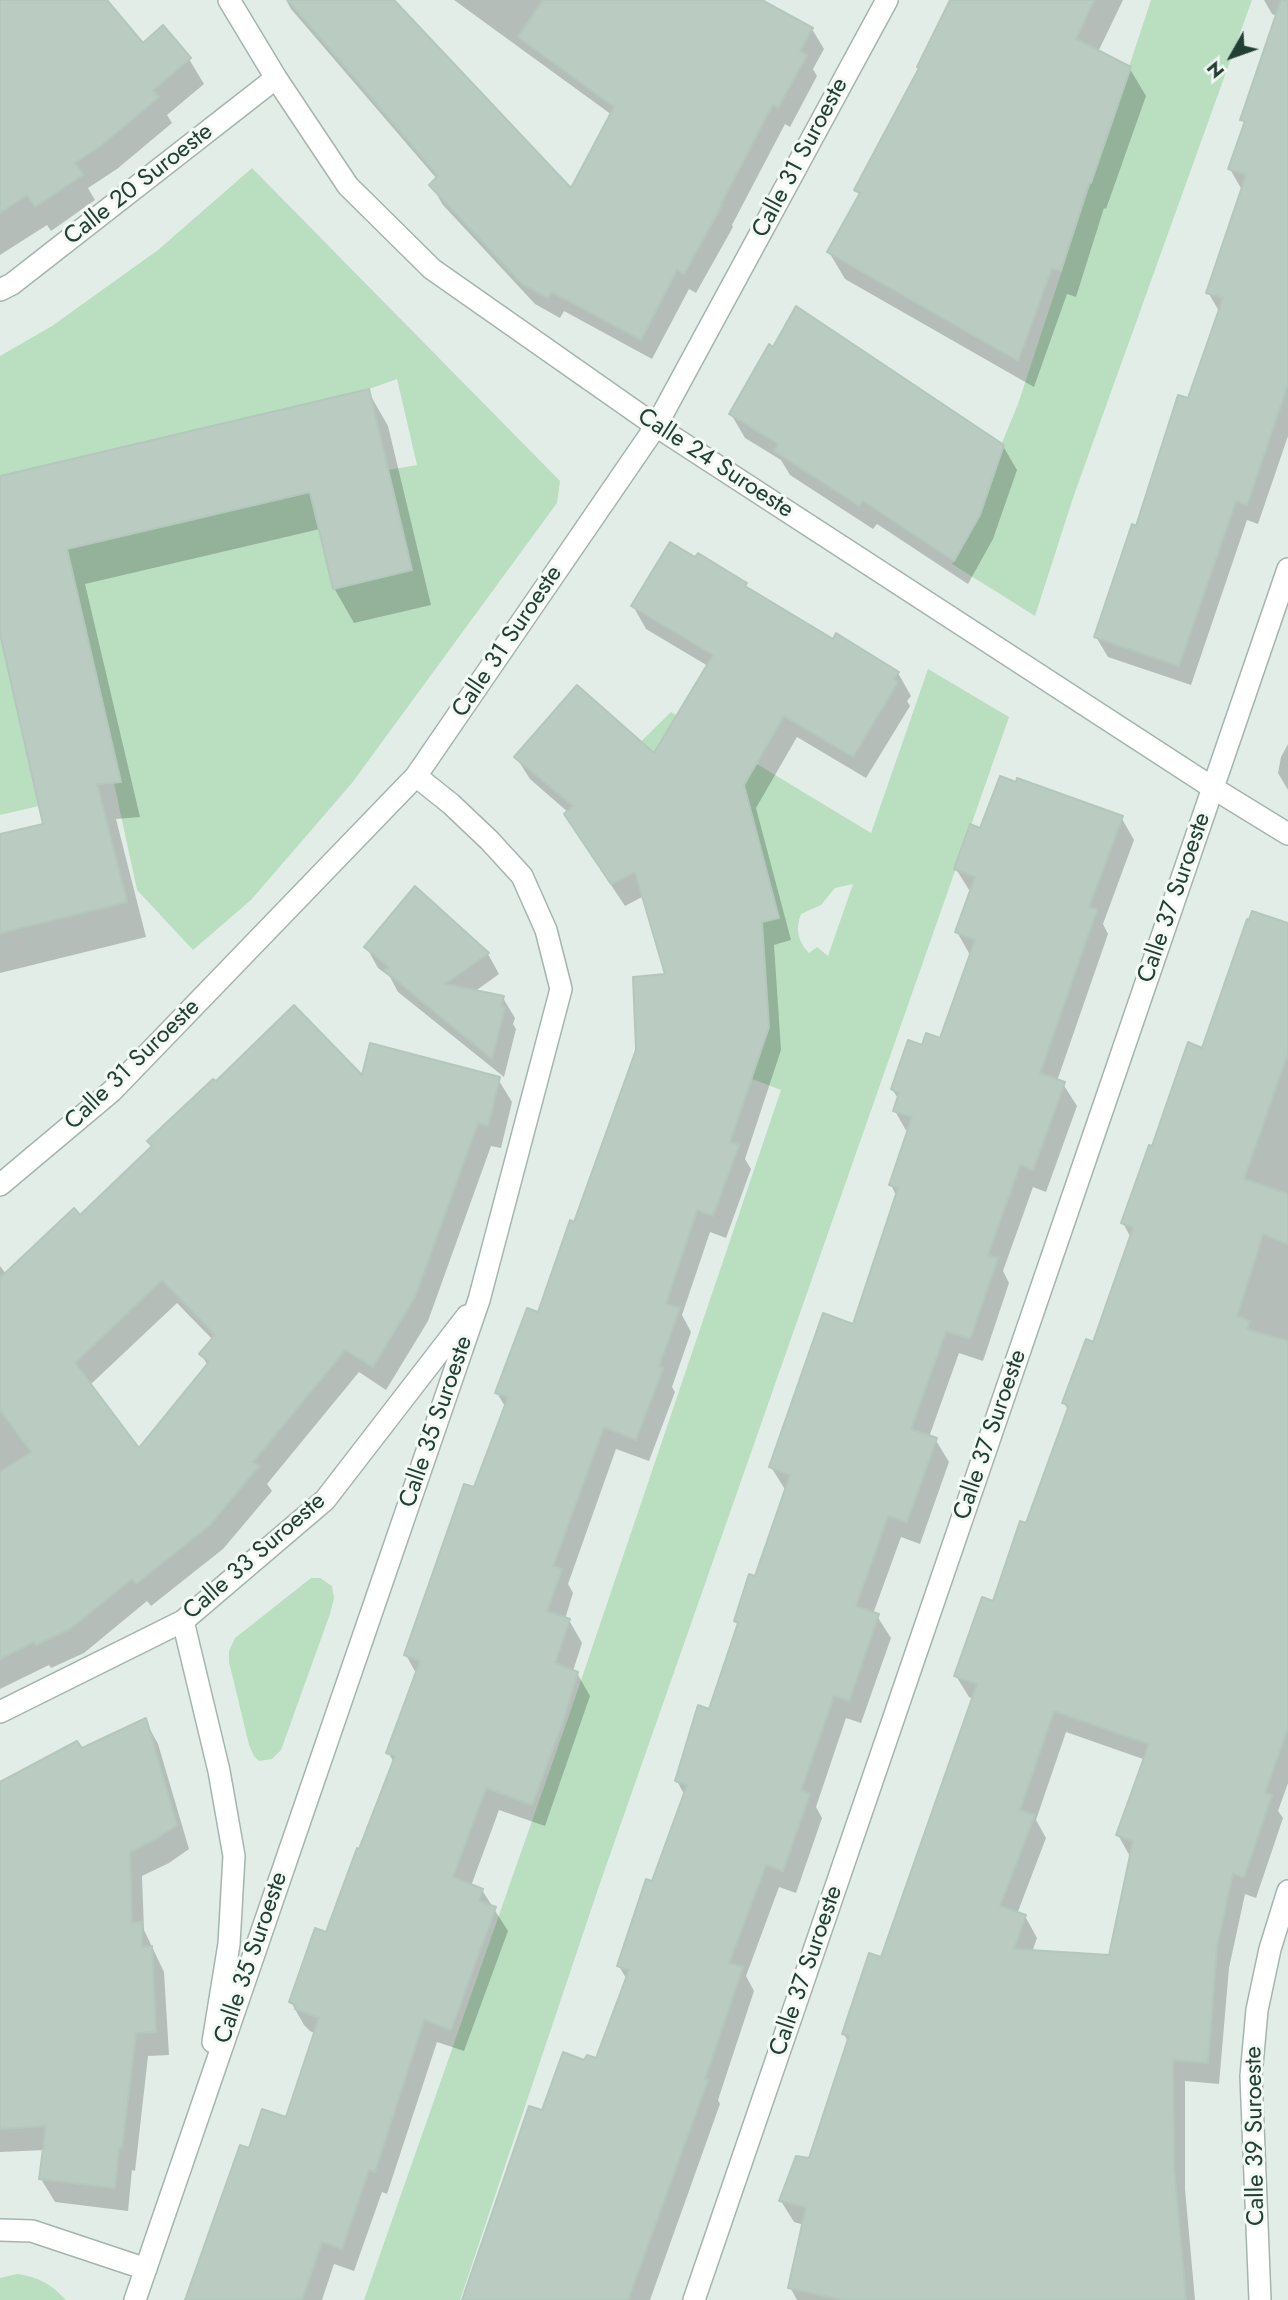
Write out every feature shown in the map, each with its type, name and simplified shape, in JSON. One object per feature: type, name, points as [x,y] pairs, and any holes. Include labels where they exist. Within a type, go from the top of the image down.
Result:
[{"type":"street","name":"Calle 24 Suroeste","points":[[229,0],[276,78],[348,186],[432,269],[656,426],[1288,834]]},
{"type":"street","name":"Calle 31 Suroeste","points":[[0,1185],[112,1091],[416,776],[656,426],[887,0]]},
{"type":"street","name":"Calle 20 Suroeste","points":[[0,290],[12,284],[276,78]]},
{"type":"street","name":"Calle 37 Suroeste","points":[[694,2300],[1288,569]]},
{"type":"street","name":"Calle 35 Suroeste","points":[[135,2300],[479,1300],[561,989],[546,930],[522,876],[489,840],[416,776]]},
{"type":"street","name":"Calle 33 Suroeste","points":[[0,1712],[183,1621],[325,1500],[479,1300]]},
{"type":"street","name":"Calle 35 Suroeste","points":[[183,1621],[219,1772],[234,1856],[229,1944],[204,2100]]},
{"type":"street","name":"Calle 39 Suroeste","points":[[1260,2300],[1251,2076],[1257,2010],[1269,1949],[1288,1892]]},
{"type":"street","points":[[0,2230],[32,2231],[146,2269]]},
{"type":"green space","points":[[1151,0],[1252,0],[1074,495],[1035,616],[952,564],[1018,404]]},
{"type":"green space","points":[[252,168],[560,481],[557,503],[352,783],[251,900],[193,950],[137,890],[114,783],[121,781],[67,549],[309,492],[333,588],[412,570],[388,470],[417,465],[397,379],[369,389],[0,476],[0,356],[52,326],[158,250]]},
{"type":"green space","points":[[0,634],[39,806],[0,815]]},
{"type":"green space","points":[[928,669],[1009,717],[598,1889],[460,2300],[364,2300],[573,1704],[781,1090],[752,1079],[756,1066],[750,1063],[769,1025],[765,967],[751,960],[738,929],[779,917],[751,813],[611,771],[671,712],[871,833]],"holes":[[[853,884],[828,956],[817,947],[809,953],[802,944],[798,930],[801,914],[821,905],[835,888]]]},
{"type":"green space","points":[[311,1578],[320,1578],[332,1586],[334,1598],[330,1614],[281,1750],[272,1759],[259,1761],[249,1745],[229,1662],[229,1651],[235,1638]]},
{"type":"green space","points":[[17,2274],[44,2282],[66,2300],[0,2300],[0,2278]]},
{"type":"building","points":[[0,0],[107,0],[143,43],[163,25],[191,58],[153,90],[159,97],[103,144],[75,163],[83,175],[35,207],[27,195],[0,213]]},
{"type":"building","points":[[288,0],[394,0],[571,188],[614,107],[518,37],[543,0],[762,0],[813,28],[800,51],[807,55],[778,108],[773,104],[684,274],[677,270],[641,340],[552,292],[548,298],[522,284],[429,185],[438,176]]},
{"type":"building","points":[[950,0],[1094,0],[1076,39],[1131,67],[1091,183],[1089,182],[1061,271],[1052,268],[1018,361],[827,252],[860,193],[854,190],[919,68],[917,67]]},
{"type":"building","points":[[1281,0],[1288,1],[1288,384],[1247,505],[1236,501],[1179,666],[1094,637],[1132,524],[1136,526],[1178,395],[1188,398],[1223,298],[1206,293],[1246,175],[1228,169],[1245,121],[1240,120]]},
{"type":"building","points":[[796,306],[1004,445],[980,515],[954,561],[863,501],[859,506],[774,451],[778,444],[729,414],[769,344],[773,347]]},
{"type":"building","points":[[369,389],[412,570],[333,589],[310,492],[67,549],[121,782],[97,784],[127,902],[0,933],[0,834],[43,824],[0,634],[0,476]]},
{"type":"building","points":[[670,542],[695,557],[698,553],[747,583],[745,586],[833,639],[836,633],[899,672],[894,679],[898,682],[853,757],[784,716],[744,785],[779,918],[762,922],[769,1027],[730,1142],[739,1145],[713,1216],[697,1210],[666,1304],[680,1308],[659,1366],[663,1368],[636,1440],[604,1427],[553,1566],[562,1569],[547,1611],[570,1619],[555,1663],[578,1672],[562,1725],[532,1805],[486,1788],[453,1877],[483,1889],[479,1901],[496,1907],[451,2030],[424,2020],[375,2172],[369,2170],[342,2249],[322,2242],[302,2300],[185,2300],[240,2145],[249,2148],[262,2109],[286,2117],[319,2018],[295,2009],[296,2005],[289,2002],[315,1928],[326,1932],[395,1756],[386,1753],[420,1661],[404,1655],[464,1484],[474,1487],[508,1397],[495,1393],[527,1308],[538,1312],[570,1220],[574,1222],[636,1050],[633,977],[665,974],[635,872],[611,884],[564,814],[573,806],[514,757],[577,685],[654,753],[713,655],[631,606]]},
{"type":"building","points":[[1000,776],[1016,782],[1017,778],[1123,816],[1089,907],[1097,910],[1040,1073],[1065,1082],[1033,1170],[1020,1165],[988,1255],[998,1258],[970,1339],[946,1331],[911,1429],[937,1438],[907,1522],[888,1516],[856,1606],[879,1614],[849,1701],[834,1696],[801,1790],[810,1794],[783,1871],[766,1865],[729,1963],[743,1967],[705,2079],[708,2080],[628,2300],[462,2300],[529,2106],[542,2110],[563,2052],[584,2060],[587,2055],[596,2058],[629,1970],[617,1966],[646,1879],[652,1881],[687,1785],[675,1781],[698,1705],[709,1709],[738,1623],[734,1621],[749,1574],[755,1576],[790,1475],[769,1467],[823,1313],[853,1324],[898,1188],[889,1185],[912,1117],[893,1111],[899,1093],[891,1089],[908,1040],[922,1045],[926,1033],[940,1038],[975,940],[955,932],[975,877],[954,869],[970,824],[980,828]]},
{"type":"building","points":[[415,886],[489,953],[445,984],[504,996],[501,1006],[505,1007],[492,1059],[385,971],[389,967],[364,947]]},
{"type":"building","points":[[1252,911],[1288,923],[1288,1053],[1244,1179],[1288,1194],[1288,1244],[1263,1234],[1237,1316],[1250,1321],[1247,1329],[1288,1341],[1288,1728],[1265,1793],[1272,1795],[1244,1877],[1233,1874],[1217,1946],[1208,2063],[1173,2060],[1174,2166],[1186,2300],[842,2300],[788,2288],[806,2207],[779,2201],[796,2156],[809,2158],[849,2036],[842,2034],[869,1953],[881,1957],[977,1684],[954,1676],[982,1597],[993,1601],[1020,1521],[1026,1523],[1069,1405],[1062,1403],[1086,1339],[1093,1342],[1133,1228],[1121,1223],[1149,1145],[1152,1146],[1188,1042],[1202,1048],[1247,919],[1249,920]],"holes":[[[1054,1711],[1149,1744],[1116,1835],[1133,1841],[1109,1955],[1014,1949],[1026,1915],[1000,1906],[1035,1815],[1020,1810]]]},
{"type":"building","points":[[294,1005],[362,1075],[370,1043],[500,1077],[488,1126],[478,1123],[415,1297],[373,1367],[345,1350],[253,1462],[259,1466],[210,1525],[136,1584],[132,1579],[70,1629],[36,1645],[34,1642],[0,1659],[0,1472],[31,1452],[0,1410],[0,1278],[74,1208],[80,1215],[152,1146],[147,1141],[213,1079],[216,1081]],"holes":[[[162,1280],[215,1335],[199,1354],[209,1362],[139,1448],[75,1363]]]},
{"type":"building","points":[[146,1718],[177,1825],[130,1852],[132,1923],[142,1922],[142,1947],[152,1946],[156,2032],[136,2033],[115,2188],[39,2179],[46,2126],[0,2129],[0,1782],[77,1741],[82,1748]]}]
